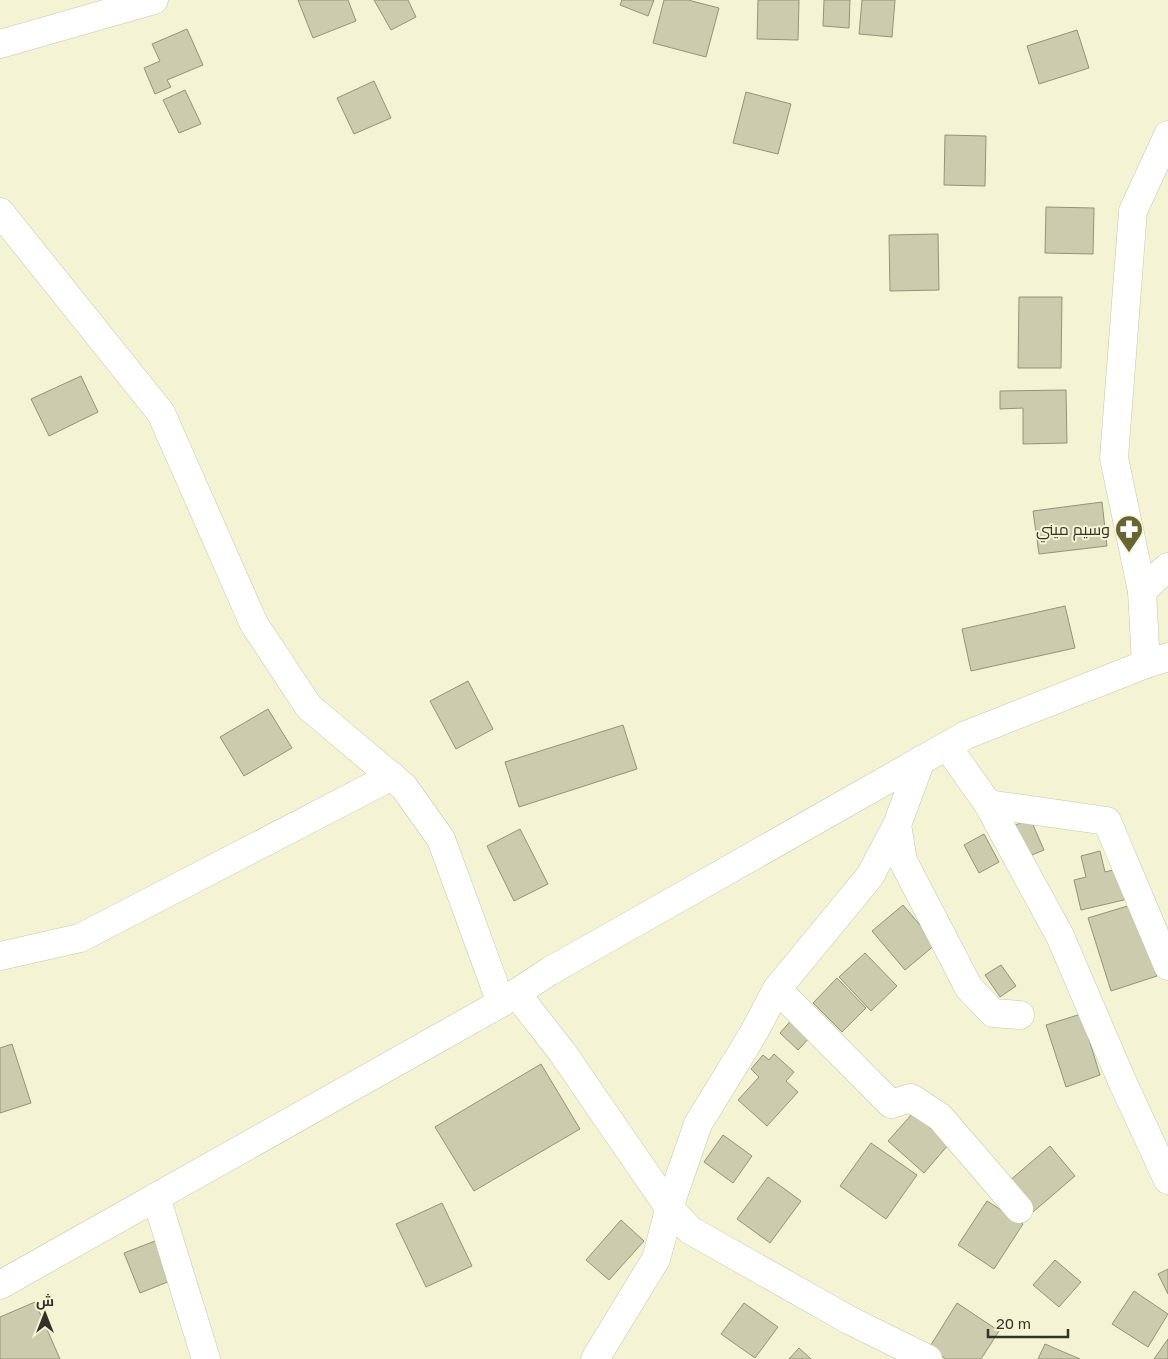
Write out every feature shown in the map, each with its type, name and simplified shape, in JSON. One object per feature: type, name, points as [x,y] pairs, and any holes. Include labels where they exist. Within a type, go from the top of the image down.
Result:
[{"type":"street","points":[[0,44],[154,0]]},
{"type":"street","points":[[0,1285],[509,998],[550,971],[966,735],[1157,661],[1114,458],[1132,211],[1168,136]]},
{"type":"street","points":[[0,212],[162,413],[254,624],[309,707],[404,787],[441,839],[509,998],[562,1052],[670,1209],[690,1230],[757,1270],[849,1320],[928,1359]]},
{"type":"street","points":[[1142,591],[1168,567]]},
{"type":"street","points":[[947,746],[988,804],[1060,936],[1122,1081],[1168,1180]]},
{"type":"street","points":[[595,1359],[656,1259],[698,1124],[753,1034],[777,989],[870,876],[897,825],[921,760]]},
{"type":"street","points":[[0,956],[80,938],[392,776]]},
{"type":"street","points":[[988,804],[1107,821],[1168,966]]},
{"type":"street","points":[[897,825],[903,861],[969,988],[993,1012],[1020,1015]]},
{"type":"street","points":[[777,989],[891,1104],[912,1098],[940,1117],[1020,1209]]},
{"type":"street","points":[[156,1197],[206,1359]]},
{"type":"building","points":[[298,0],[348,0],[356,21],[313,38]]},
{"type":"building","points":[[374,0],[408,0],[416,17],[391,30]]},
{"type":"building","points":[[622,0],[654,0],[648,16],[620,5]]},
{"type":"building","points":[[664,0],[688,0],[719,8],[706,57],[653,43]]},
{"type":"building","points":[[758,0],[799,0],[798,40],[757,39]]},
{"type":"building","points":[[824,0],[850,0],[849,28],[823,26]]},
{"type":"building","points":[[862,0],[895,0],[892,37],[859,34]]},
{"type":"building","points":[[187,29],[203,65],[167,80],[171,87],[155,94],[144,68],[160,61],[152,44]]},
{"type":"building","points":[[1077,30],[1089,68],[1039,84],[1027,46]]},
{"type":"building","points":[[374,81],[391,118],[354,134],[337,98]]},
{"type":"building","points":[[185,90],[201,124],[179,133],[163,100]]},
{"type":"building","points":[[746,92],[791,104],[778,154],[733,143]]},
{"type":"building","points":[[945,135],[986,136],[985,186],[944,185]]},
{"type":"building","points":[[1046,207],[1094,208],[1093,254],[1045,253]]},
{"type":"building","points":[[938,234],[939,290],[890,291],[889,235]]},
{"type":"building","points":[[1019,297],[1062,297],[1061,368],[1018,368]]},
{"type":"building","points":[[81,376],[98,412],[49,436],[31,399]]},
{"type":"building","points":[[1066,390],[1067,443],[1023,444],[1023,408],[1000,409],[1000,391]]},
{"type":"building","points":[[1102,502],[1107,546],[1039,554],[1033,511]]},
{"type":"building","points":[[1065,606],[1075,648],[971,671],[962,629]]},
{"type":"building","points":[[468,681],[493,729],[456,749],[430,701]]},
{"type":"building","points":[[268,709],[292,748],[244,776],[220,737]]},
{"type":"building","points":[[623,725],[637,769],[519,807],[505,762]]},
{"type":"building","points":[[1030,818],[1044,850],[1022,859],[1008,829]]},
{"type":"building","points":[[520,829],[548,884],[514,901],[487,846]]},
{"type":"building","points":[[984,834],[999,862],[979,873],[964,845]]},
{"type":"building","points":[[1100,851],[1105,872],[1121,868],[1128,899],[1081,910],[1074,880],[1086,877],[1081,856]]},
{"type":"building","points":[[1134,904],[1157,976],[1111,991],[1088,918]]},
{"type":"building","points":[[903,905],[936,944],[905,970],[872,931]]},
{"type":"building","points":[[865,953],[897,986],[871,1011],[839,977]]},
{"type":"building","points":[[1001,965],[1016,986],[1000,997],[985,975]]},
{"type":"building","points":[[837,978],[866,1008],[842,1032],[813,1003]]},
{"type":"building","points":[[1081,1014],[1100,1075],[1066,1087],[1046,1025]]},
{"type":"building","points":[[794,1017],[813,1034],[798,1050],[780,1033]]},
{"type":"building","points":[[12,1044],[31,1103],[0,1113],[0,1048]]},
{"type":"building","points":[[774,1054],[794,1072],[786,1081],[798,1092],[767,1126],[738,1100],[759,1077],[751,1069],[763,1055],[769,1060]]},
{"type":"building","points":[[541,1064],[580,1129],[474,1191],[435,1127]]},
{"type":"building","points":[[913,1113],[949,1144],[924,1173],[888,1141]]},
{"type":"building","points":[[723,1135],[752,1156],[733,1183],[704,1162]]},
{"type":"building","points":[[871,1143],[917,1175],[886,1219],[840,1186]]},
{"type":"building","points":[[1050,1146],[1075,1176],[1033,1212],[1008,1182]]},
{"type":"building","points":[[768,1177],[801,1201],[770,1243],[737,1219]]},
{"type":"building","points":[[987,1201],[1023,1224],[994,1269],[958,1245]]},
{"type":"building","points":[[442,1203],[472,1266],[426,1287],[396,1224]]},
{"type":"building","points":[[621,1220],[644,1241],[609,1280],[586,1260]]},
{"type":"building","points":[[155,1241],[170,1281],[140,1293],[124,1253]]},
{"type":"building","points":[[1055,1260],[1081,1282],[1059,1307],[1033,1285]]},
{"type":"building","points":[[1168,1269],[1168,1294],[1158,1274]]},
{"type":"building","points":[[1134,1291],[1168,1314],[1148,1347],[1112,1324]]},
{"type":"building","points":[[35,1302],[60,1359],[0,1359],[0,1317]]},
{"type":"building","points":[[744,1303],[778,1327],[755,1358],[721,1334]]},
{"type":"building","points":[[957,1303],[999,1331],[981,1359],[946,1359],[929,1348]]},
{"type":"building","points":[[1168,1339],[1168,1359],[1154,1359]]},
{"type":"building","points":[[1045,1344],[1080,1359],[1038,1359]]},
{"type":"building","points":[[799,1348],[811,1359],[789,1359]]},
{"type":"place","name":"وسيم ميني","points":[[1129,553]]}]
